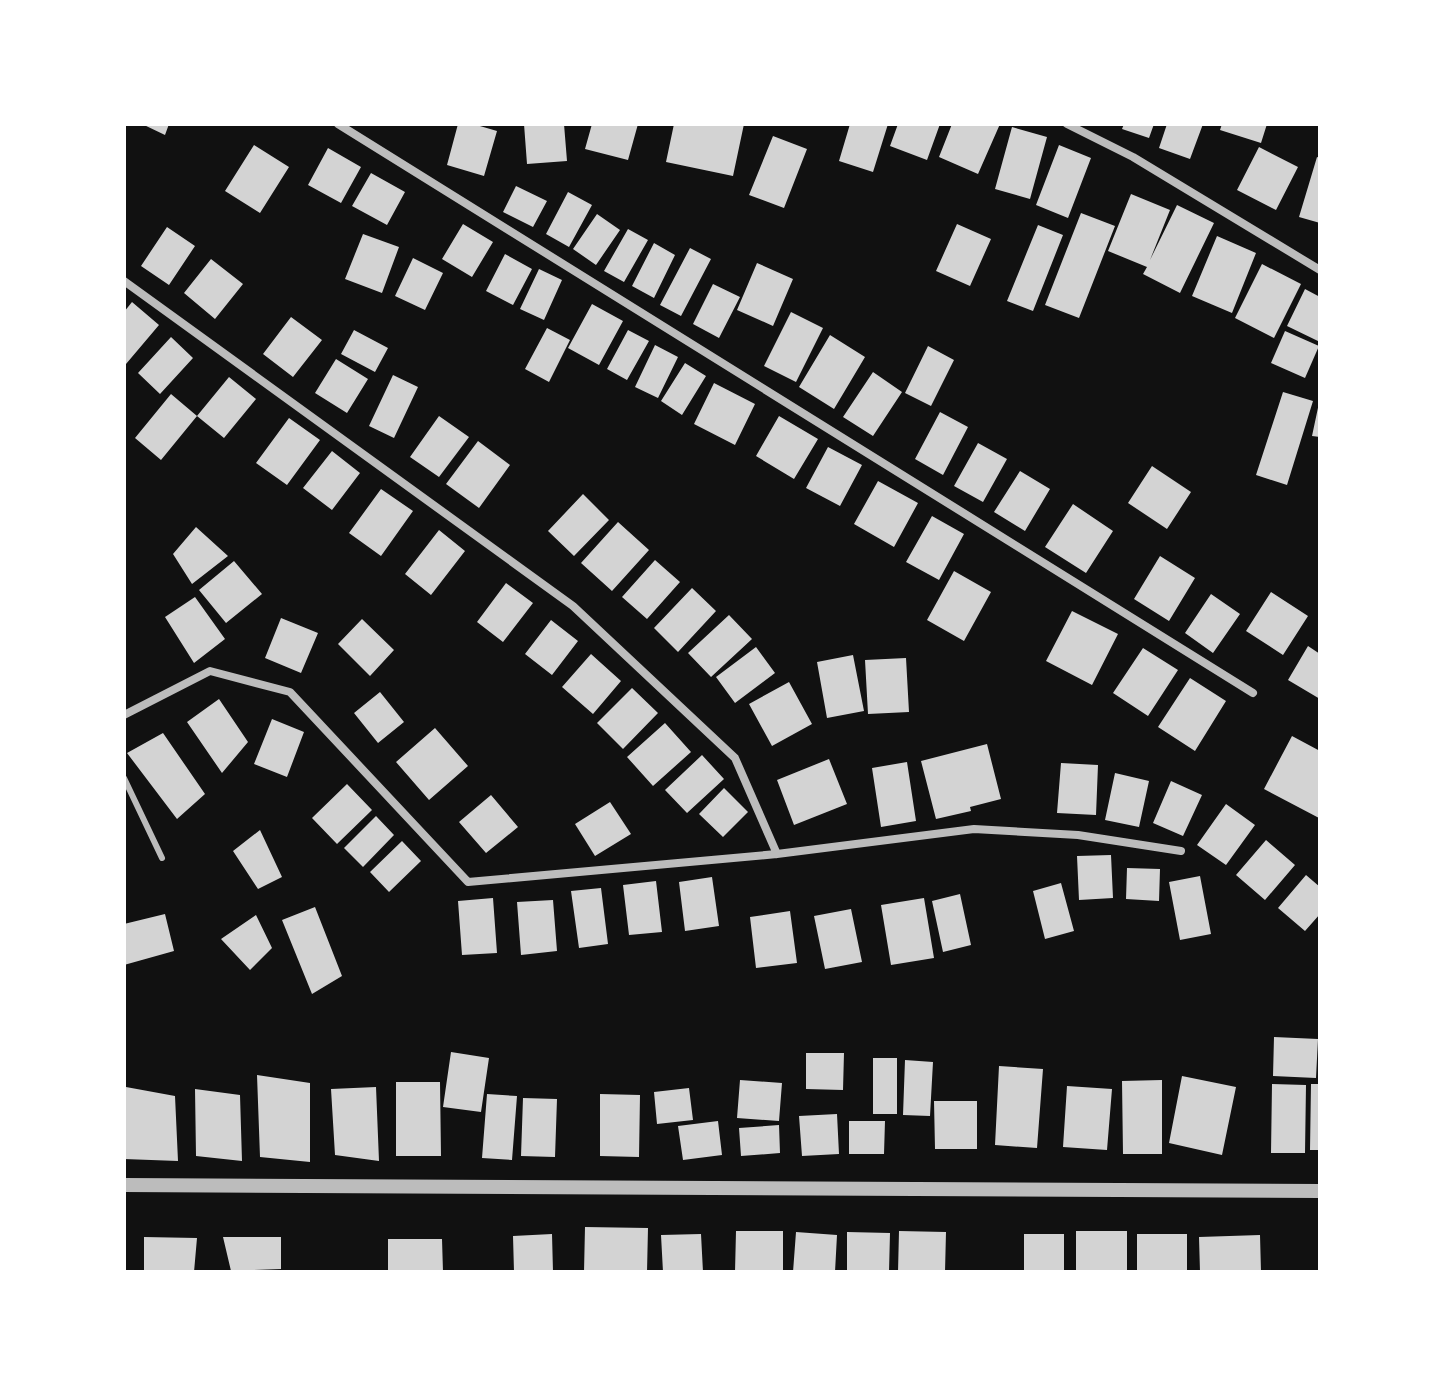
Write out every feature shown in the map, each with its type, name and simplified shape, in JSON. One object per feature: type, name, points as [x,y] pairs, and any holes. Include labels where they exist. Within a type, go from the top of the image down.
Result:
[{"type":"street","points":[[338,124],[1253,693]]},
{"type":"street","points":[[1067,124],[1133,157],[1320,270]]},
{"type":"street","points":[[124,281],[573,606],[735,758],[777,854]]},
{"type":"street","points":[[124,715],[210,671],[290,692],[468,882],[777,854],[974,829],[1078,835],[1181,851]]},
{"type":"street","points":[[124,1185],[1320,1191]]},
{"type":"lane","points":[[124,778],[162,858]]},
{"type":"building","points":[[142,124],[169,124],[165,135]]},
{"type":"building","points":[[458,124],[473,124],[497,131],[484,176],[447,165]]},
{"type":"building","points":[[524,124],[564,124],[567,161],[527,164]]},
{"type":"building","points":[[592,124],[638,124],[628,160],[585,149]]},
{"type":"building","points":[[674,124],[744,124],[733,176],[666,162]]},
{"type":"building","points":[[850,124],[888,124],[873,172],[839,161]]},
{"type":"building","points":[[898,124],[940,124],[927,160],[890,146]]},
{"type":"building","points":[[952,124],[1000,124],[978,174],[939,157]]},
{"type":"building","points":[[1124,124],[1154,124],[1149,138],[1122,129]]},
{"type":"building","points":[[1167,124],[1203,124],[1190,159],[1159,148]]},
{"type":"building","points":[[1222,124],[1267,124],[1261,143],[1220,130]]},
{"type":"building","points":[[1012,127],[1047,137],[1030,199],[995,189]]},
{"type":"building","points":[[773,136],[807,149],[784,208],[749,195]]},
{"type":"building","points":[[254,145],[289,167],[260,213],[225,191]]},
{"type":"building","points":[[1059,145],[1091,158],[1068,218],[1036,205]]},
{"type":"building","points":[[1259,147],[1298,167],[1276,210],[1237,190]]},
{"type":"building","points":[[328,148],[361,167],[341,203],[308,185]]},
{"type":"building","points":[[1317,157],[1320,158],[1320,223],[1299,217]]},
{"type":"building","points":[[371,173],[405,192],[387,225],[352,206]]},
{"type":"building","points":[[516,186],[547,201],[533,227],[503,212]]},
{"type":"building","points":[[568,192],[592,205],[569,247],[546,234]]},
{"type":"building","points":[[1131,194],[1170,210],[1150,260],[1177,205],[1214,223],[1180,293],[1143,274],[1147,267],[1108,251]]},
{"type":"building","points":[[1081,213],[1115,226],[1079,318],[1045,305]]},
{"type":"building","points":[[597,214],[620,230],[596,265],[573,249]]},
{"type":"building","points":[[463,224],[493,242],[472,277],[442,259]]},
{"type":"building","points":[[957,224],[991,239],[970,286],[936,271]]},
{"type":"building","points":[[1038,225],[1063,235],[1033,311],[1007,301]]},
{"type":"building","points":[[167,227],[195,246],[169,285],[141,266]]},
{"type":"building","points":[[628,229],[648,240],[624,282],[604,271]]},
{"type":"building","points":[[363,234],[399,247],[382,293],[345,279]]},
{"type":"building","points":[[1217,236],[1256,253],[1232,313],[1192,296]]},
{"type":"building","points":[[654,243],[675,255],[654,298],[632,286]]},
{"type":"building","points":[[690,248],[711,259],[681,316],[660,305]]},
{"type":"building","points":[[505,254],[532,269],[513,305],[486,291]]},
{"type":"building","points":[[413,258],[443,273],[425,310],[395,296]]},
{"type":"building","points":[[211,259],[243,284],[215,319],[184,293]]},
{"type":"building","points":[[757,263],[793,279],[773,326],[737,310]]},
{"type":"building","points":[[1262,264],[1301,284],[1274,338],[1235,318]]},
{"type":"building","points":[[539,269],[562,280],[544,320],[520,309]]},
{"type":"building","points":[[713,284],[740,297],[719,338],[693,324]]},
{"type":"building","points":[[1305,289],[1320,297],[1320,342],[1287,326]]},
{"type":"building","points":[[132,302],[159,325],[126,364],[124,312]]},
{"type":"building","points":[[592,304],[623,321],[599,365],[568,348]]},
{"type":"building","points":[[791,312],[823,328],[796,382],[764,366]]},
{"type":"building","points":[[291,317],[322,340],[293,377],[263,354]]},
{"type":"building","points":[[547,328],[570,340],[549,382],[525,369]]},
{"type":"building","points":[[354,330],[388,348],[375,372],[341,354]]},
{"type":"building","points":[[628,330],[649,341],[627,380],[607,369]]},
{"type":"building","points":[[1285,331],[1319,346],[1305,378],[1271,363]]},
{"type":"building","points":[[830,335],[865,357],[834,409],[799,387]]},
{"type":"building","points":[[171,337],[193,358],[160,394],[138,373]]},
{"type":"building","points":[[655,345],[678,357],[658,398],[635,387]]},
{"type":"building","points":[[928,346],[954,360],[931,406],[905,393]]},
{"type":"building","points":[[336,359],[368,379],[347,413],[315,393]]},
{"type":"building","points":[[685,363],[706,376],[682,415],[661,401]]},
{"type":"building","points":[[873,372],[902,392],[873,436],[843,417]]},
{"type":"building","points":[[393,375],[418,387],[394,438],[369,426]]},
{"type":"building","points":[[229,377],[256,399],[224,438],[197,416]]},
{"type":"building","points":[[714,383],[755,404],[735,445],[694,424]]},
{"type":"building","points":[[1283,392],[1313,401],[1287,485],[1256,475]]},
{"type":"building","points":[[171,394],[197,416],[161,460],[135,438]]},
{"type":"building","points":[[1320,403],[1320,437],[1312,436]]},
{"type":"building","points":[[940,412],[968,427],[943,475],[915,459]]},
{"type":"building","points":[[439,416],[469,437],[439,477],[410,457]]},
{"type":"building","points":[[779,416],[818,439],[794,479],[756,456]]},
{"type":"building","points":[[289,418],[320,440],[287,485],[256,463]]},
{"type":"building","points":[[478,441],[510,465],[479,508],[446,484]]},
{"type":"building","points":[[978,443],[1007,459],[983,502],[954,486]]},
{"type":"building","points":[[828,447],[862,465],[840,506],[806,488]]},
{"type":"building","points":[[332,451],[360,473],[332,510],[303,488]]},
{"type":"building","points":[[1152,466],[1191,492],[1167,529],[1128,503]]},
{"type":"building","points":[[1020,471],[1050,489],[1025,531],[994,512]]},
{"type":"building","points":[[878,481],[918,503],[894,547],[854,524]]},
{"type":"building","points":[[381,489],[413,511],[381,556],[349,533]]},
{"type":"building","points":[[583,494],[609,520],[574,556],[548,531]]},
{"type":"building","points":[[1073,504],[1113,531],[1086,573],[1045,547]]},
{"type":"building","points":[[932,516],[964,534],[939,580],[906,562]]},
{"type":"building","points":[[618,522],[649,550],[612,591],[581,563]]},
{"type":"building","points":[[196,527],[228,556],[192,584],[173,554]]},
{"type":"building","points":[[439,530],[465,551],[431,595],[405,574]]},
{"type":"building","points":[[1160,556],[1195,578],[1169,621],[1134,599]]},
{"type":"building","points":[[655,560],[680,582],[647,619],[622,597]]},
{"type":"building","points":[[234,561],[262,594],[226,623],[199,590]]},
{"type":"building","points":[[954,571],[991,592],[964,641],[927,620]]},
{"type":"building","points":[[506,583],[533,603],[503,642],[477,622]]},
{"type":"building","points":[[692,588],[716,611],[678,652],[654,628]]},
{"type":"building","points":[[1271,592],[1308,616],[1283,655],[1246,631]]},
{"type":"building","points":[[1211,594],[1240,614],[1213,653],[1185,633]]},
{"type":"building","points":[[195,597],[225,639],[194,663],[165,617]]},
{"type":"building","points":[[1072,611],[1118,634],[1092,685],[1046,661]]},
{"type":"building","points":[[729,615],[752,639],[711,677],[688,653]]},
{"type":"building","points":[[281,618],[318,633],[301,673],[265,658]]},
{"type":"building","points":[[362,619],[394,650],[370,676],[338,644]]},
{"type":"building","points":[[551,620],[578,641],[552,675],[525,654]]},
{"type":"building","points":[[1308,646],[1320,654],[1320,699],[1288,680]]},
{"type":"building","points":[[756,647],[775,673],[735,703],[716,677]]},
{"type":"building","points":[[1143,648],[1178,670],[1148,716],[1113,693]]},
{"type":"building","points":[[591,654],[621,681],[593,714],[562,687]]},
{"type":"building","points":[[853,655],[864,711],[827,718],[817,662]]},
{"type":"building","points":[[906,658],[909,712],[868,714],[865,660]]},
{"type":"building","points":[[1190,678],[1226,701],[1195,751],[1158,727]]},
{"type":"building","points":[[789,682],[812,724],[772,746],[749,704]]},
{"type":"building","points":[[632,688],[658,713],[623,749],[597,723]]},
{"type":"building","points":[[380,692],[404,722],[378,743],[354,713]]},
{"type":"building","points":[[219,699],[248,742],[222,773],[187,722]]},
{"type":"building","points":[[272,719],[304,732],[287,777],[254,764]]},
{"type":"building","points":[[665,723],[691,752],[653,786],[627,757]]},
{"type":"building","points":[[435,728],[468,766],[429,800],[396,762]]},
{"type":"building","points":[[163,733],[205,794],[177,819],[127,753]]},
{"type":"building","points":[[1292,736],[1320,751],[1319,818],[1264,789]]},
{"type":"building","points":[[987,744],[1001,799],[970,807],[971,811],[936,819],[921,761]]},
{"type":"building","points":[[702,755],[724,779],[687,813],[665,790]]},
{"type":"building","points":[[829,759],[847,804],[794,825],[777,780]]},
{"type":"building","points":[[907,762],[916,821],[881,827],[872,768]]},
{"type":"building","points":[[1061,763],[1098,765],[1096,815],[1057,813]]},
{"type":"building","points":[[1115,773],[1149,781],[1139,827],[1105,820]]},
{"type":"building","points":[[1171,781],[1202,795],[1183,836],[1153,823]]},
{"type":"building","points":[[347,784],[372,810],[337,844],[312,818]]},
{"type":"building","points":[[724,788],[748,812],[723,837],[699,814]]},
{"type":"building","points":[[491,795],[518,827],[486,853],[459,822]]},
{"type":"building","points":[[610,802],[631,834],[595,856],[575,824]]},
{"type":"building","points":[[1226,804],[1255,825],[1226,865],[1197,845]]},
{"type":"building","points":[[376,816],[394,835],[363,867],[344,848]]},
{"type":"building","points":[[260,830],[282,877],[258,889],[233,851]]},
{"type":"building","points":[[1266,840],[1295,865],[1265,900],[1236,875]]},
{"type":"building","points":[[402,841],[421,861],[389,892],[370,872]]},
{"type":"building","points":[[1111,855],[1113,898],[1079,900],[1077,856]]},
{"type":"building","points":[[1127,868],[1160,869],[1159,901],[1126,899]]},
{"type":"building","points":[[1306,875],[1320,887],[1320,914],[1305,931],[1278,908]]},
{"type":"building","points":[[1200,876],[1211,934],[1180,940],[1169,882]]},
{"type":"building","points":[[712,877],[719,926],[685,931],[679,882]]},
{"type":"building","points":[[656,881],[662,932],[629,935],[623,885]]},
{"type":"building","points":[[1061,883],[1074,931],[1045,939],[1033,891]]},
{"type":"building","points":[[601,888],[608,944],[579,948],[571,891]]},
{"type":"building","points":[[960,894],[971,945],[943,952],[932,901]]},
{"type":"building","points":[[493,898],[497,953],[462,955],[458,901]]},
{"type":"building","points":[[924,898],[934,958],[891,965],[881,905]]},
{"type":"building","points":[[553,900],[557,951],[521,955],[517,902]]},
{"type":"building","points":[[315,907],[342,976],[312,994],[282,920]]},
{"type":"building","points":[[851,909],[862,962],[825,969],[814,916]]},
{"type":"building","points":[[790,911],[797,963],[756,968],[750,917]]},
{"type":"building","points":[[165,914],[174,951],[124,965],[124,924]]},
{"type":"building","points":[[256,915],[272,948],[250,970],[221,939]]},
{"type":"building","points":[[1274,1037],[1318,1039],[1316,1078],[1273,1076]]},
{"type":"building","points":[[451,1052],[489,1058],[481,1112],[443,1107]]},
{"type":"building","points":[[806,1053],[844,1053],[843,1090],[806,1089]]},
{"type":"building","points":[[873,1058],[897,1058],[897,1114],[873,1114]]},
{"type":"building","points":[[905,1060],[933,1062],[930,1116],[903,1115]]},
{"type":"building","points":[[999,1066],[1043,1069],[1037,1148],[995,1145]]},
{"type":"building","points":[[257,1075],[310,1083],[310,1162],[260,1157]]},
{"type":"building","points":[[1182,1076],[1236,1087],[1222,1155],[1169,1143]]},
{"type":"building","points":[[740,1080],[782,1083],[779,1121],[737,1118]]},
{"type":"building","points":[[1162,1080],[1162,1154],[1123,1154],[1122,1081]]},
{"type":"building","points":[[396,1082],[440,1082],[441,1156],[396,1156]]},
{"type":"building","points":[[1272,1084],[1306,1085],[1305,1153],[1271,1153]]},
{"type":"building","points":[[1311,1084],[1320,1084],[1320,1150],[1310,1150]]},
{"type":"building","points":[[1067,1086],[1112,1089],[1107,1150],[1063,1147]]},
{"type":"building","points":[[126,1087],[175,1096],[178,1161],[124,1159]]},
{"type":"building","points":[[376,1087],[379,1161],[335,1155],[331,1089]]},
{"type":"building","points":[[689,1088],[693,1120],[657,1124],[654,1092]]},
{"type":"building","points":[[195,1089],[240,1095],[242,1161],[196,1156]]},
{"type":"building","points":[[487,1094],[517,1096],[512,1160],[482,1158]]},
{"type":"building","points":[[600,1094],[640,1095],[639,1157],[600,1156]]},
{"type":"building","points":[[523,1098],[557,1099],[555,1157],[521,1156]]},
{"type":"building","points":[[934,1101],[977,1101],[977,1149],[935,1149]]},
{"type":"building","points":[[837,1114],[839,1154],[802,1156],[799,1116]]},
{"type":"building","points":[[718,1121],[722,1155],[683,1160],[678,1126]]},
{"type":"building","points":[[849,1121],[885,1121],[884,1154],[849,1154]]},
{"type":"building","points":[[779,1125],[780,1153],[741,1156],[739,1128]]},
{"type":"building","points":[[585,1227],[648,1228],[647,1272],[584,1272]]},
{"type":"building","points":[[736,1231],[783,1231],[783,1272],[735,1272]]},
{"type":"building","points":[[899,1231],[946,1232],[945,1272],[898,1272]]},
{"type":"building","points":[[1076,1231],[1127,1231],[1127,1272],[1076,1272]]},
{"type":"building","points":[[796,1232],[837,1235],[835,1272],[793,1272]]},
{"type":"building","points":[[847,1232],[890,1233],[889,1272],[847,1272]]},
{"type":"building","points":[[552,1234],[553,1272],[514,1272],[513,1236]]},
{"type":"building","points":[[701,1234],[703,1272],[663,1272],[661,1235]]},
{"type":"building","points":[[1024,1234],[1064,1234],[1064,1272],[1024,1272]]},
{"type":"building","points":[[1137,1234],[1187,1234],[1187,1272],[1137,1272]]},
{"type":"building","points":[[1260,1235],[1261,1272],[1200,1272],[1199,1237]]},
{"type":"building","points":[[144,1237],[197,1238],[194,1272],[144,1272]]},
{"type":"building","points":[[223,1237],[281,1237],[281,1269],[231,1271]]},
{"type":"building","points":[[388,1239],[442,1239],[443,1272],[388,1272]]}]
